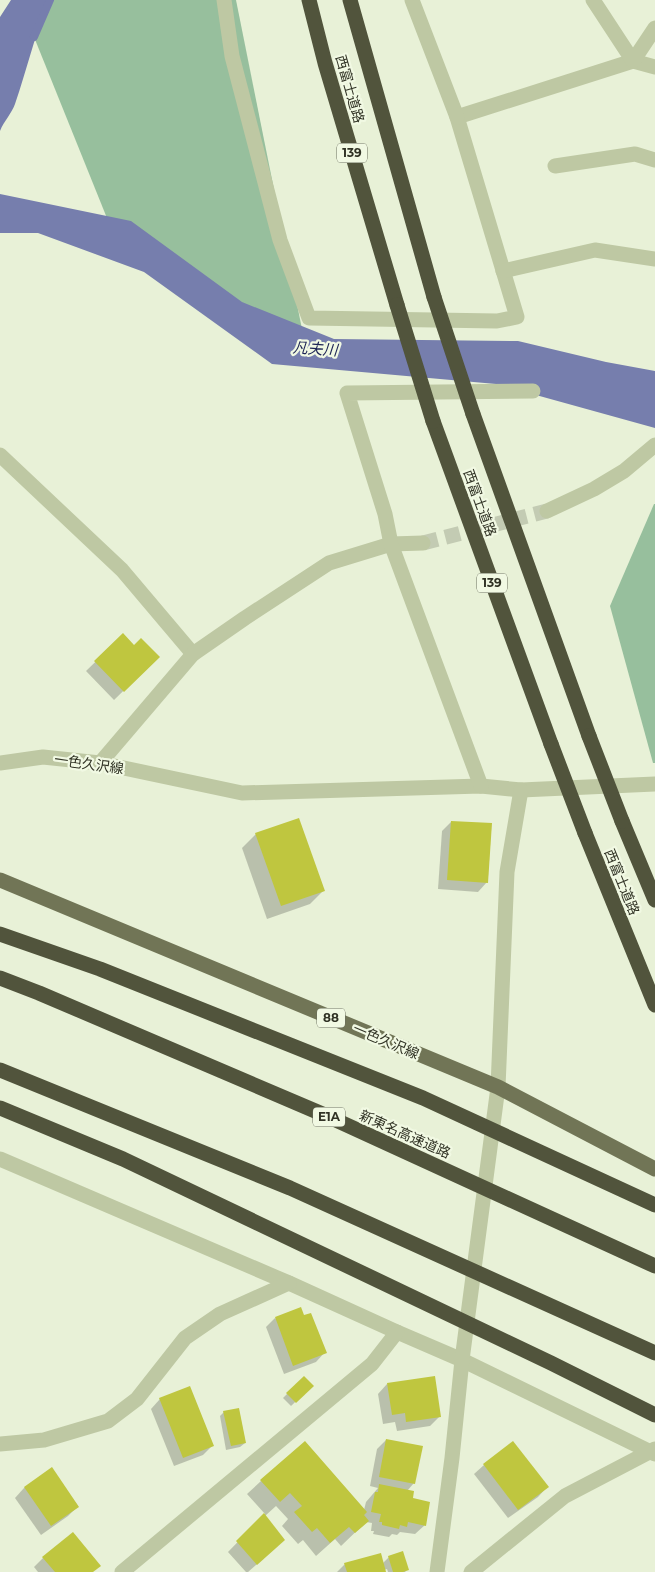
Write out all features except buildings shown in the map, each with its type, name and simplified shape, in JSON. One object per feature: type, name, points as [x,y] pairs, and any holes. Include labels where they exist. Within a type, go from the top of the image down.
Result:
[{"type":"highway","name":"西富士道路","points":[[309,0],[325,63],[433,421],[551,744],[655,1005]]},
{"type":"highway","name":"西富士道路","points":[[350,0],[434,296],[473,414],[589,736],[655,900]]},
{"type":"highway","points":[[0,934],[100,969],[423,1098],[655,1205]]},
{"type":"highway","name":"新東名高速道路","points":[[0,978],[327,1116],[655,1266]]},
{"type":"highway","points":[[0,1070],[290,1188],[655,1353]]},
{"type":"highway","points":[[0,1108],[123,1159],[551,1363],[655,1415]]},
{"type":"main road","name":"一色久沢線","points":[[0,880],[498,1087],[655,1168]]},
{"type":"street","points":[[224,0],[232,56],[278,231],[309,318],[497,321],[517,317],[457,116],[412,0]]},
{"type":"street","points":[[593,0],[633,61]]},
{"type":"street","points":[[633,61],[655,28]]},
{"type":"street","points":[[457,116],[633,61],[655,66]]},
{"type":"street","points":[[555,166],[635,154],[655,160]]},
{"type":"street","points":[[503,271],[595,250],[655,259]]},
{"type":"street","points":[[481,786],[391,544],[385,514],[347,393],[533,391]]},
{"type":"street","points":[[548,511],[594,489],[624,470],[655,445]]},
{"type":"street","points":[[0,455],[122,570],[193,654]]},
{"type":"street","points":[[100,763],[193,654],[245,618],[329,563],[391,544],[423,543]]},
{"type":"street","name":"一色久沢線","points":[[0,763],[43,758],[100,763],[242,793],[481,786],[521,790],[655,784]]},
{"type":"street","points":[[437,1572],[452,1458],[462,1360],[498,1087],[507,872],[521,790]]},
{"type":"street","points":[[0,1158],[462,1360],[653,1452]]},
{"type":"street","points":[[0,1444],[44,1440],[108,1421],[137,1399],[185,1338],[220,1314],[289,1283]]},
{"type":"street","points":[[122,1572],[372,1364],[397,1332]]},
{"type":"street","points":[[472,1572],[565,1496],[653,1452]]},
{"type":"green space","points":[[47,0],[236,0],[306,349],[117,243],[34,37]]},
{"type":"green space","points":[[654,504],[655,763],[653,763],[610,606]]},
{"type":"water","points":[[11,0],[49,0],[15,104],[0,131],[0,17]]},
{"type":"water","name":"凡夫川","points":[[0,194],[131,221],[242,302],[334,339],[518,341],[606,362],[655,371],[655,428],[496,384],[272,364],[144,272],[38,233],[0,233]]},
{"type":"waterway","points":[[34,37],[50,0]]},
{"type":"tunnel","points":[[423,543],[547,511]]}]
